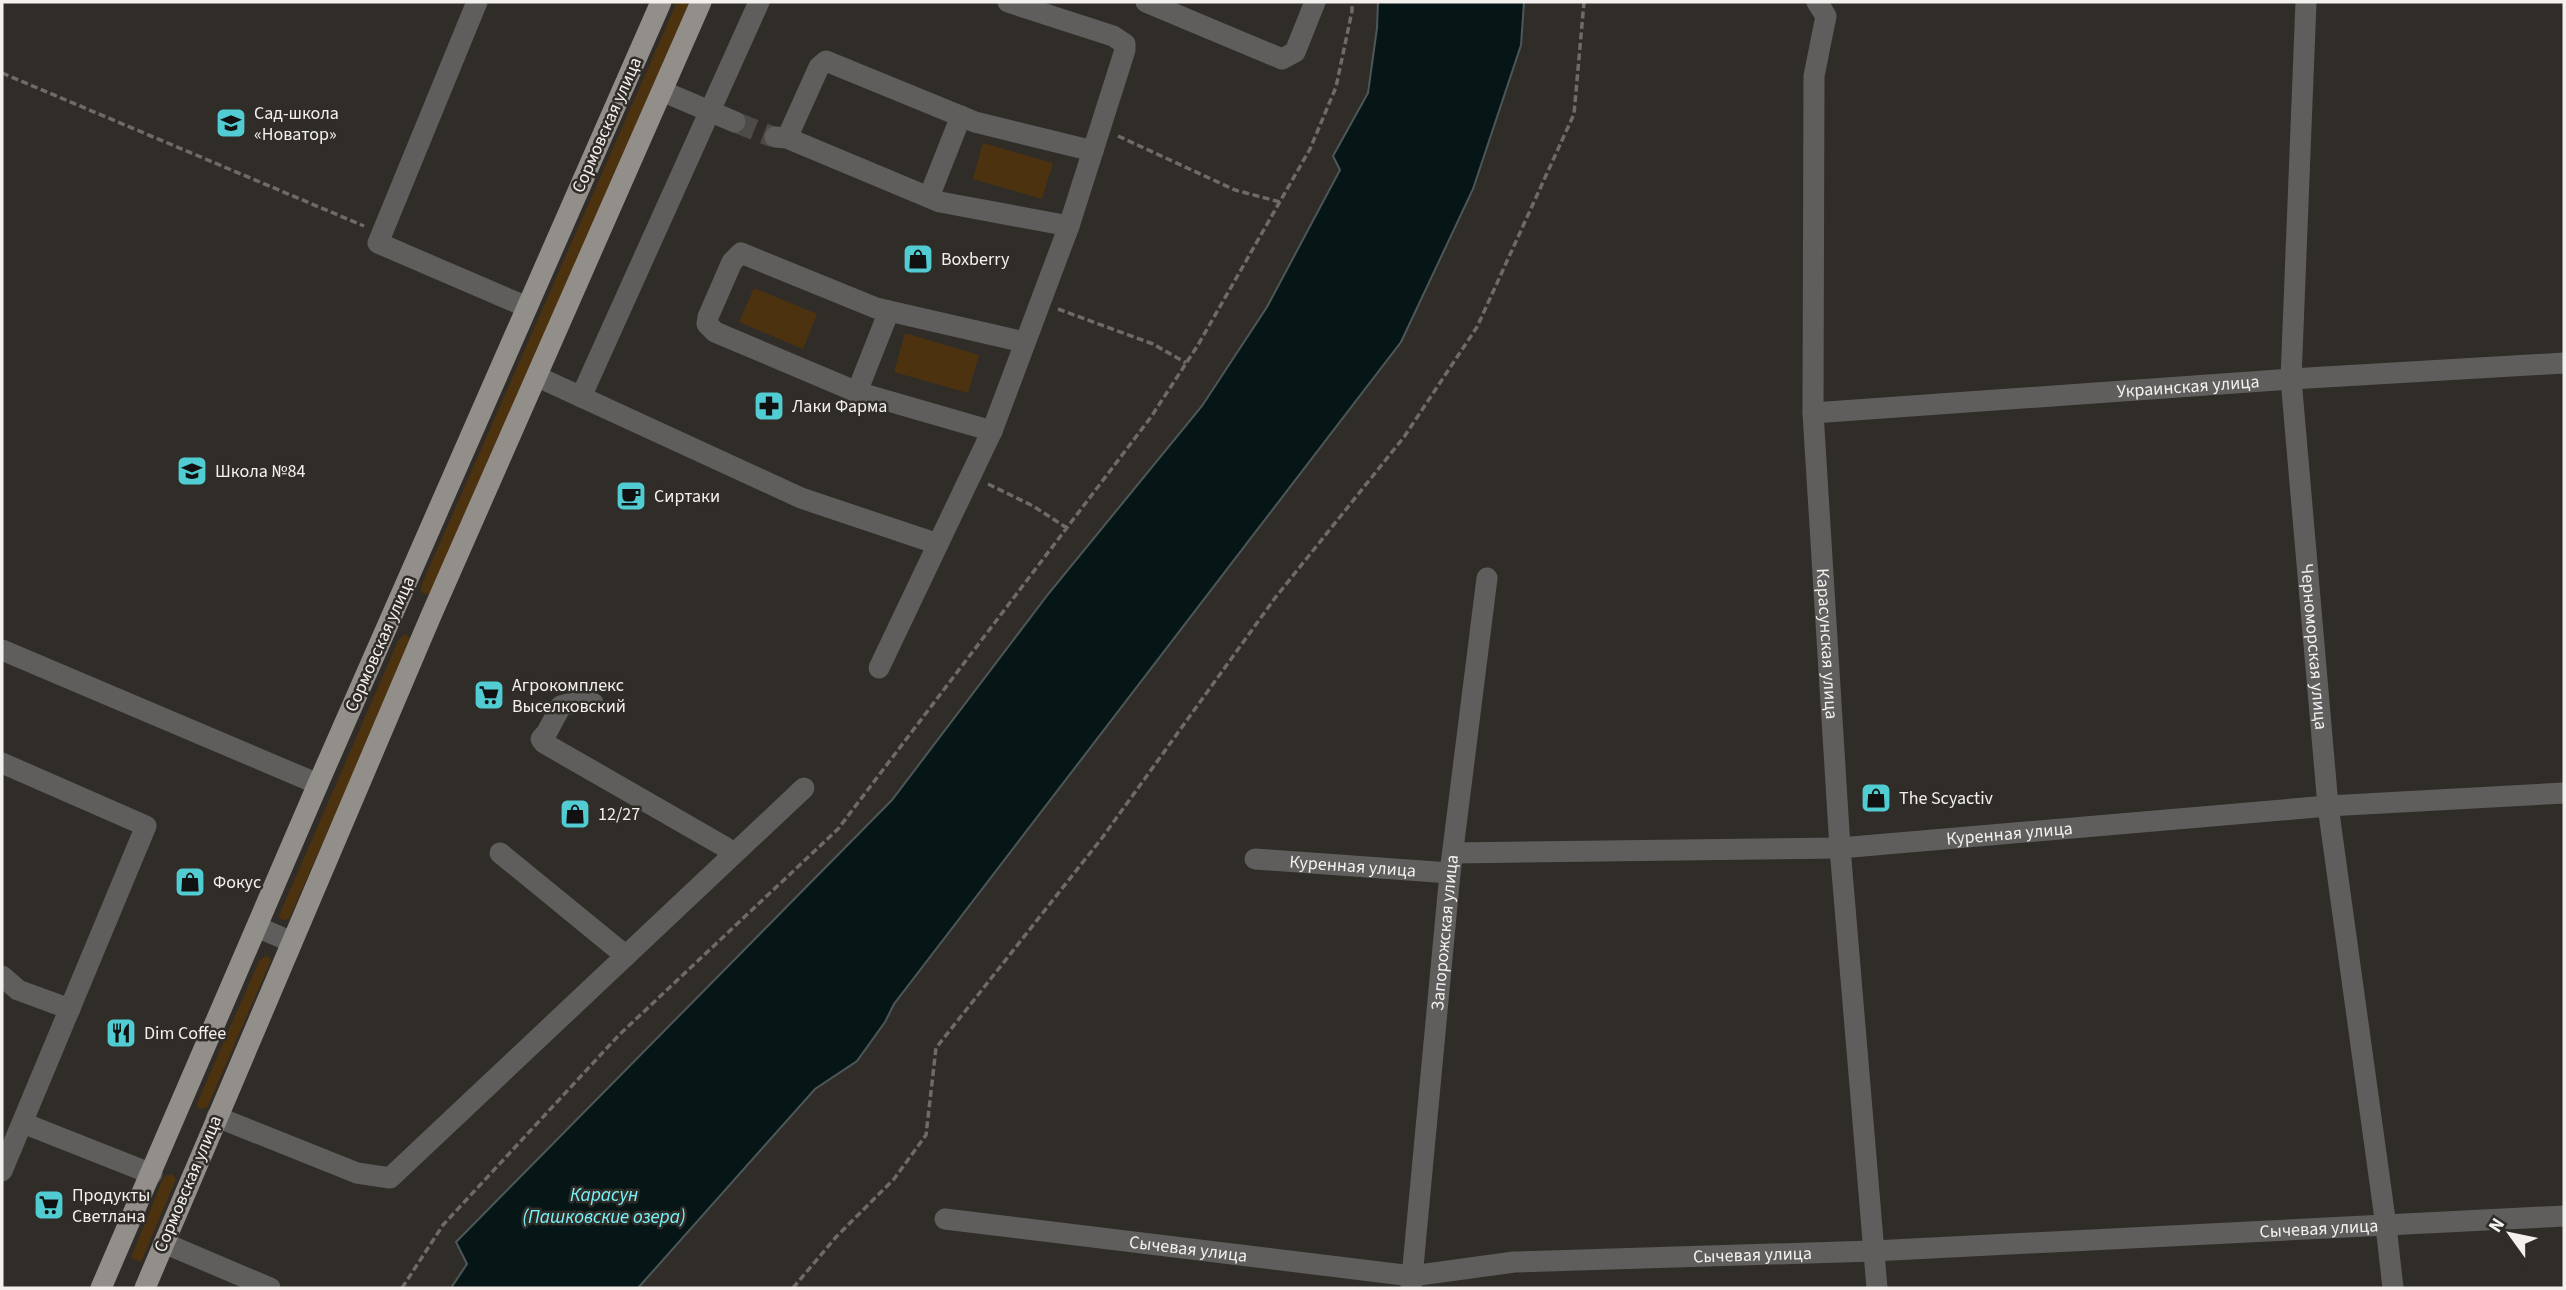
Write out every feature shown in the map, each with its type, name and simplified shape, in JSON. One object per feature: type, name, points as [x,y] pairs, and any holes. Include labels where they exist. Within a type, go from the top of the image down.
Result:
[{"type":"main road","name":"Сормовская улица","points":[[102,1288],[318,784],[661,2]]},
{"type":"main road","name":"Сормовская улица","points":[[145,1288],[430,618],[701,2]]},
{"type":"main road","points":[[398,604],[430,618]]},
{"type":"street","points":[[477,2],[379,243],[527,307]]},
{"type":"street","points":[[581,397],[759,2]]},
{"type":"street","points":[[879,668],[992,431],[1069,226],[1125,50],[1125,44],[1114,36],[1008,2]]},
{"type":"street","points":[[1146,2],[1282,59],[1295,52],[1315,2]]},
{"type":"street","name":"Черноморская улица","points":[[2306,2],[2291,379],[2328,806],[2393,1288]]},
{"type":"street","name":"Карасунская улица","points":[[1828,7],[1814,76],[1813,413],[1840,848],[1877,1288]]},
{"type":"street","points":[[1069,226],[940,202],[780,137],[818,67],[826,61],[975,122],[1093,150]]},
{"type":"street","points":[[662,91],[735,122]]},
{"type":"street","points":[[929,197],[961,116]]},
{"type":"street","points":[[992,431],[857,392],[715,332],[707,324],[708,317],[732,262],[741,253],[888,311],[1024,342]]},
{"type":"street","points":[[857,392],[888,311]]},
{"type":"street","name":"Украинская улица","points":[[1813,413],[2291,379],[2564,363]]},
{"type":"street","points":[[538,377],[801,498],[938,544]]},
{"type":"street","name":"Запорожская улица","points":[[1412,1282],[1452,863],[1488,578]]},
{"type":"street","points":[[2,650],[318,784]]},
{"type":"street","points":[[593,703],[576,702],[561,706],[541,739],[544,743],[725,847],[732,855]]},
{"type":"street","points":[[2,763],[146,826],[2,1171]]},
{"type":"street","points":[[217,1117],[357,1173],[390,1178],[804,788]]},
{"type":"street","name":"Куренная улица","points":[[1255,859],[1452,863],[1840,848],[2328,806],[2564,793]]},
{"type":"street","points":[[500,853],[626,956]]},
{"type":"street","points":[[257,927],[292,942]]},
{"type":"street","points":[[2,976],[18,990],[70,1009]]},
{"type":"street","points":[[23,1123],[152,1174]]},
{"type":"street","name":"Сычевая улица","points":[[945,1219],[1412,1282],[1514,1262],[1873,1251],[2564,1216]]},
{"type":"street","points":[[164,1243],[270,1288]]},
{"type":"path","points":[[402,1288],[443,1225],[619,1035],[838,829],[1151,417],[1186,363],[1310,149],[1336,87],[1352,2]]},
{"type":"path","points":[[793,1288],[836,1237],[894,1179],[926,1135],[936,1048],[1102,838],[1275,598],[1404,438],[1477,327],[1574,114],[1584,2]]},
{"type":"path","points":[[2,73],[382,234]]},
{"type":"path","points":[[1100,128],[1235,190],[1280,202]]},
{"type":"path","points":[[1040,302],[1153,344],[1186,363]]},
{"type":"path","points":[[971,475],[1033,506],[1067,528]]},
{"type":"shaded area","points":[[677,2],[690,2],[433,589],[424,594],[421,591],[422,584]]},
{"type":"shaded area","points":[[983,143],[1053,163],[1042,199],[973,179]]},
{"type":"shaded area","points":[[754,288],[817,314],[803,349],[739,322]]},
{"type":"shaded area","points":[[905,333],[979,355],[968,393],[894,372]]},
{"type":"shaded area","points":[[405,634],[412,640],[289,919],[283,920],[279,917],[281,911],[398,641]]},
{"type":"shaded area","points":[[267,955],[271,960],[207,1108],[197,1109],[198,1101],[259,961]]},
{"type":"shaded area","points":[[172,1174],[176,1179],[141,1262],[131,1258],[162,1181],[165,1176]]},
{"type":"water","name":"Карасун (Пашковские озера)","points":[[1378,2],[1524,2],[1521,45],[1473,189],[1401,342],[894,1004],[885,1022],[857,1061],[815,1089],[638,1288],[451,1288],[467,1264],[456,1242],[892,800],[1049,593],[1202,406],[1267,307],[1340,170],[1333,156],[1368,93]]},
{"type":"tunnel","points":[[735,122],[773,137]]},
{"type":"place","name":"Сад-школа «Новатор»","points":[[231,123]]},
{"type":"place","name":"Boxberry","points":[[918,259]]},
{"type":"place","name":"Лаки Фарма","points":[[769,406]]},
{"type":"place","name":"Школа №84","points":[[192,471]]},
{"type":"place","name":"Сиртаки","points":[[631,496]]},
{"type":"place","name":"Агрокомплекс Выселковский","points":[[489,695]]},
{"type":"place","name":"The Scyactiv","points":[[1876,798]]},
{"type":"place","name":"12/27","points":[[575,814]]},
{"type":"place","name":"Фокус","points":[[190,882]]},
{"type":"place","name":"Dim Coffee","points":[[121,1033]]},
{"type":"place","name":"Продукты Светлана","points":[[49,1205]]}]
